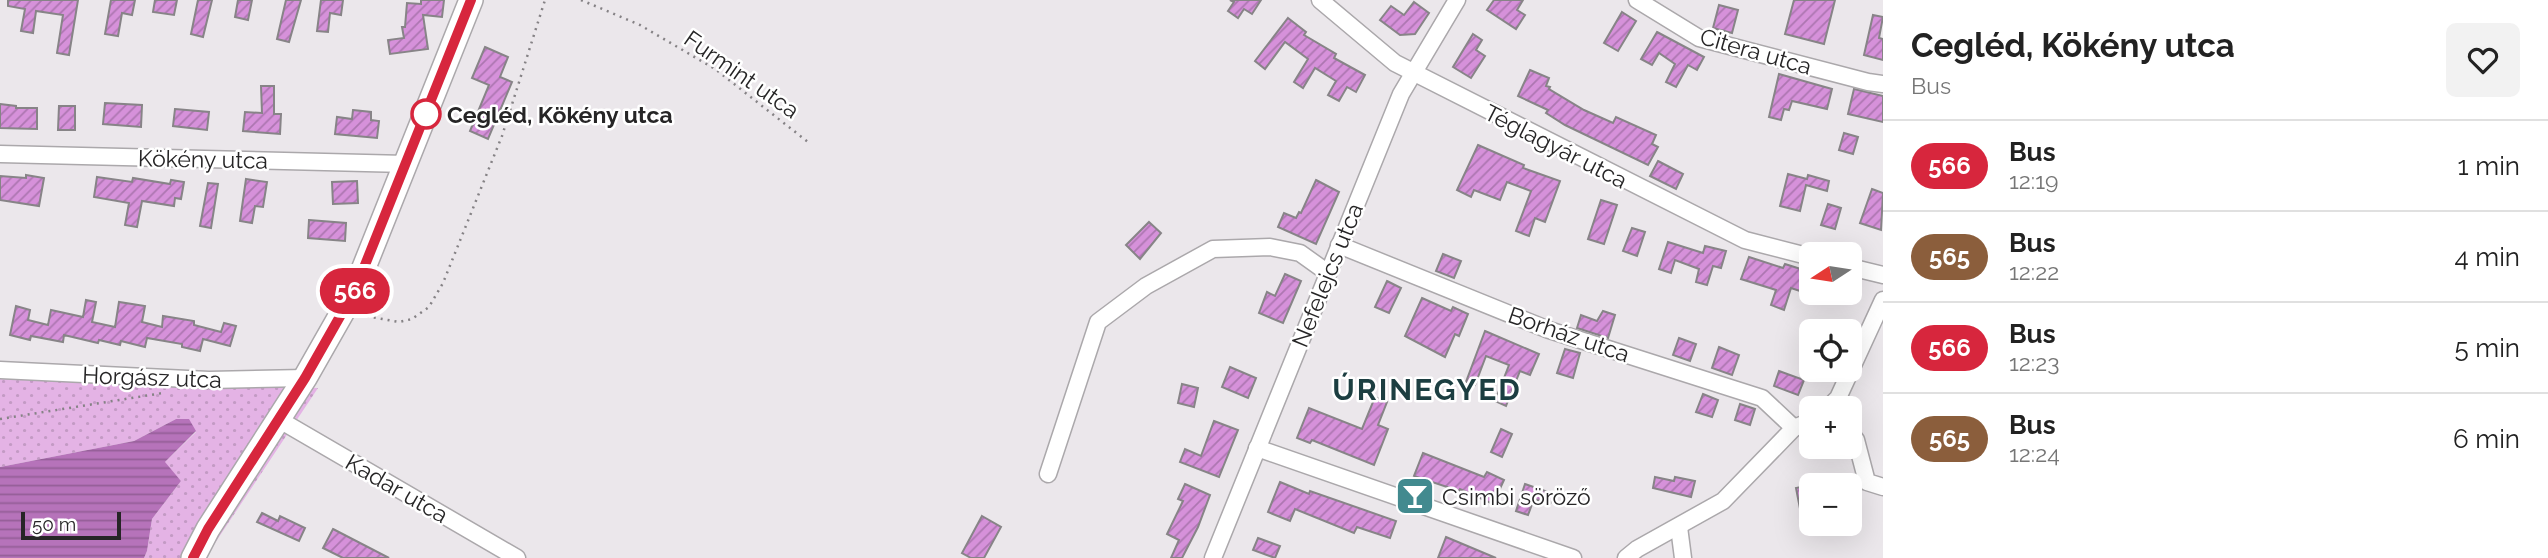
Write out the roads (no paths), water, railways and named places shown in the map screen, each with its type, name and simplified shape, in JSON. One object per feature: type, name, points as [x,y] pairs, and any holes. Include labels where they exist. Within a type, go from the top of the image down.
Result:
[{"type":"street","points":[[193,558],[208,529],[305,378],[355,290],[471,0]]},
{"type":"street","name":"Téglagyár utca","points":[[1320,0],[1395,63],[1745,240],[1799,254]]},
{"type":"street","name":"Nefelejcs utca","points":[[1213,558],[1401,94],[1457,0]]},
{"type":"street","name":"Citera utca","points":[[1637,0],[1699,38],[1883,84]]},
{"type":"street","name":"Kökény utca","points":[[0,154],[406,164]]},
{"type":"street","name":"Borház utca","points":[[1339,245],[1549,330],[1762,398],[1794,428]]},
{"type":"street","points":[[1048,474],[1098,322],[1146,286],[1213,248],[1270,247],[1300,253],[1328,273]]},
{"type":"street","points":[[1862,270],[1883,275]]},
{"type":"street","points":[[1839,396],[1883,300]]},
{"type":"street","name":"Horgász utca","points":[[0,370],[209,380],[305,378]]},
{"type":"street","name":"Kadar utca","points":[[278,419],[517,558]]},
{"type":"street","points":[[1626,558],[1637,549],[1723,501],[1799,426]]},
{"type":"street","points":[[1257,448],[1573,558]]},
{"type":"street","points":[[1861,459],[1867,482],[1883,487]]},
{"type":"street","points":[[1679,527],[1683,558]]},
{"type":"place","name":"Cegléd, Kökény utca","points":[[426,114]]},
{"type":"place","name":"Csimbi söröző","points":[[1415,496]]},
{"type":"district","name":"ÚRINEGYED","points":[[1427,389]]}]
